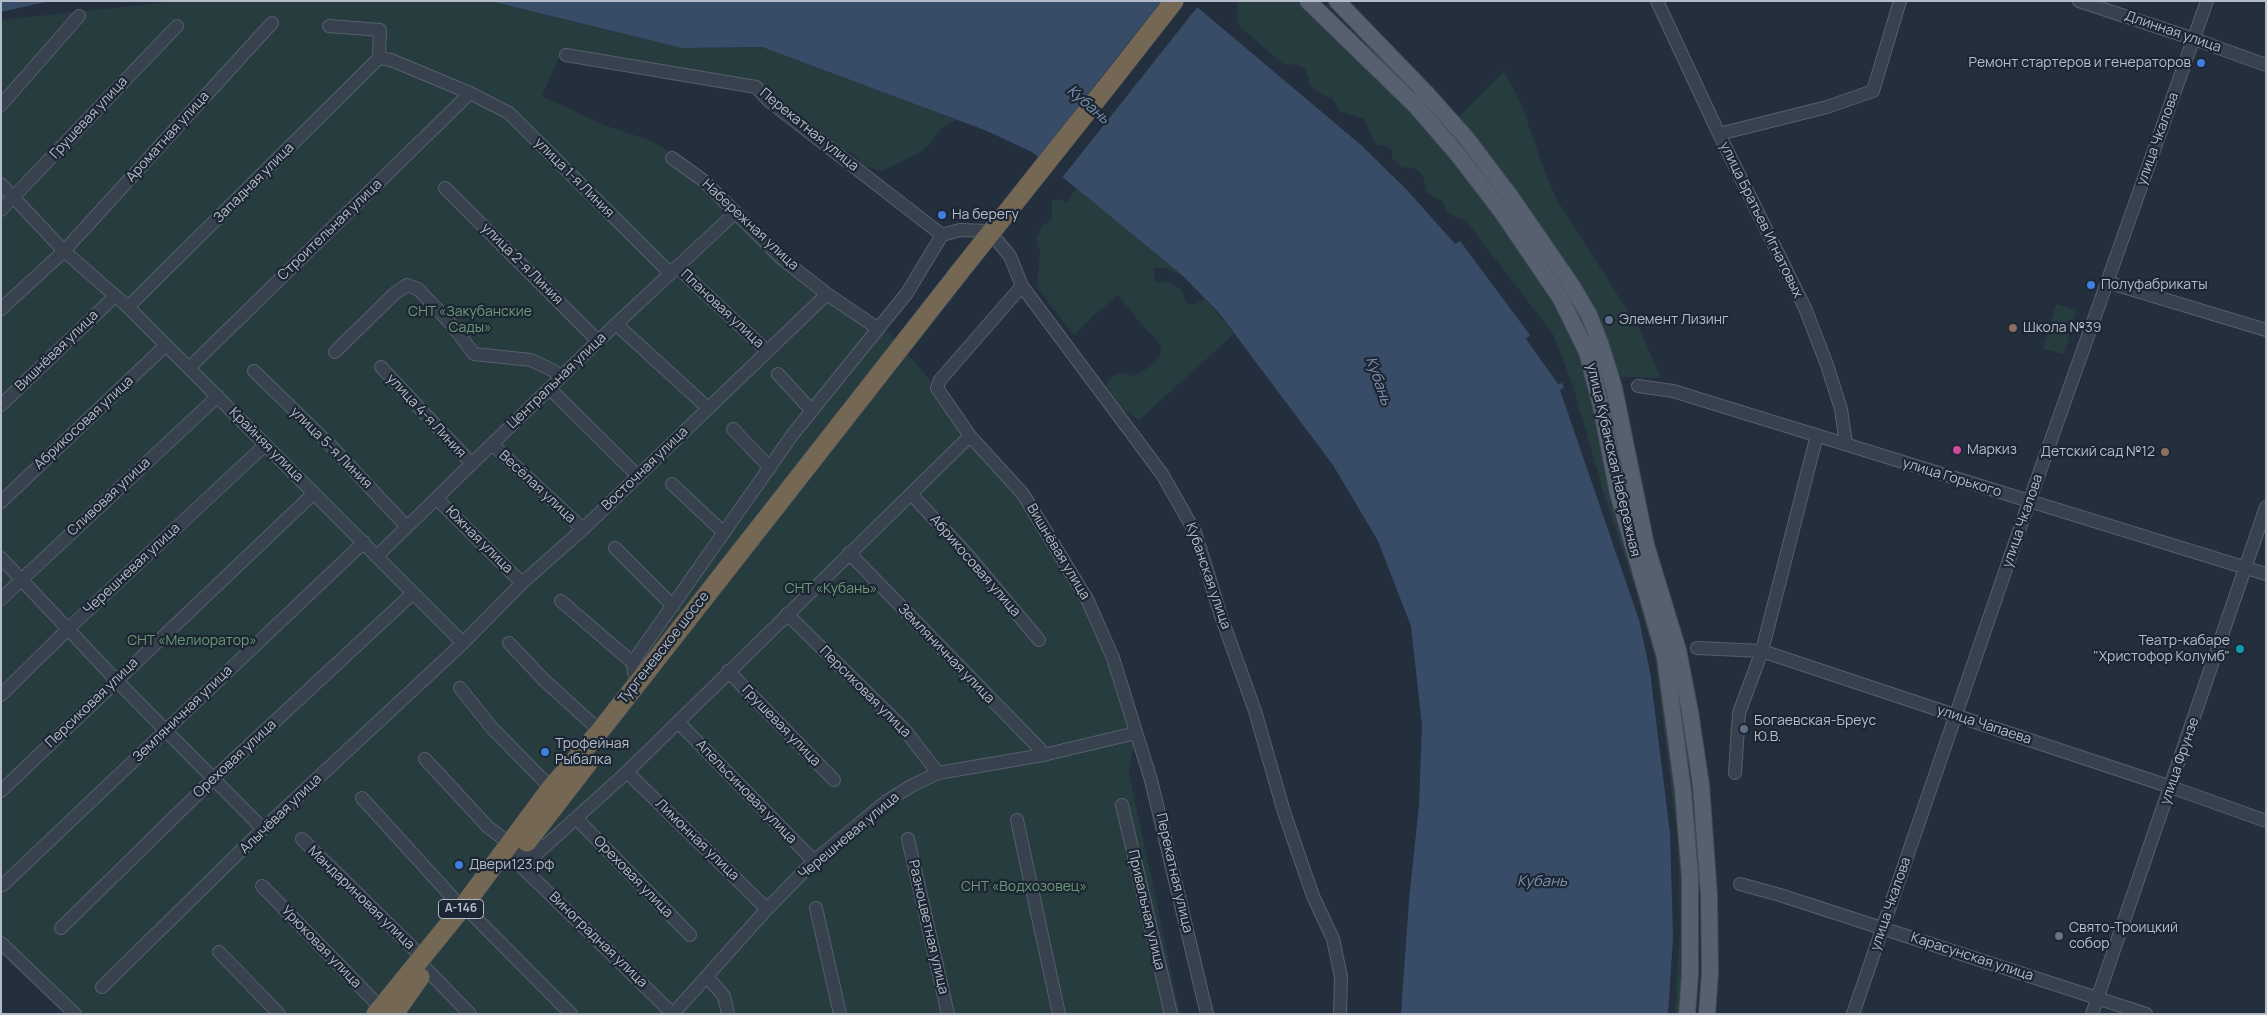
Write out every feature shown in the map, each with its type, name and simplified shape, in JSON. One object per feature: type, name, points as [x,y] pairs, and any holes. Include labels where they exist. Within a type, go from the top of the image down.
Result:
[{"type":"highway","name":"Тургеневское шоссе","points":[[516,855],[551,788],[600,731],[635,682],[1174,1]]},
{"type":"highway","name":"Тургеневское шоссе","points":[[383,1012],[466,910],[516,855],[548,815],[635,682]]},
{"type":"main road","name":"улица Кубанская Набережная","points":[[1308,1],[1416,106],[1464,163],[1502,212],[1560,299],[1587,352],[1601,406],[1618,493],[1665,657],[1683,791],[1690,877],[1690,974],[1687,1014]]},
{"type":"main road","name":"улица Кубанская Набережная","points":[[1337,1],[1426,92],[1467,139],[1513,200],[1572,286],[1588,315],[1610,368],[1646,545],[1681,667],[1700,776],[1710,923],[1707,1014]]},
{"type":"street","name":"улица Братьев Игнатовых","points":[[1657,1],[1719,134],[1805,308],[1842,409],[1846,444]]},
{"type":"street","points":[[1719,134],[1827,107],[1873,90],[1900,1]]},
{"type":"street","name":"Длинная улица","points":[[2080,1],[2266,65]]},
{"type":"street","name":"улица Чкалова","points":[[1853,1014],[2029,502],[2207,1]]},
{"type":"street","points":[[1,106],[79,16]]},
{"type":"street","name":"Ароматная улица","points":[[64,251],[272,23]]},
{"type":"street","name":"Грушевая улица","points":[[1,210],[177,26]]},
{"type":"street","points":[[329,26],[380,30],[379,58]]},
{"type":"street","name":"Перекатная улица","points":[[566,55],[756,87],[769,102],[942,235]]},
{"type":"street","name":"улица 1-я Линия","points":[[379,58],[391,60],[470,93],[509,113],[673,270]]},
{"type":"street","name":"Западная улица","points":[[128,307],[379,58]]},
{"type":"street","name":"Строительная улица","points":[[189,368],[470,93]]},
{"type":"street","name":"Набережная улица","points":[[672,158],[704,181],[732,215],[781,258],[827,294]]},
{"type":"street","name":"Крайняя улица","points":[[1,184],[64,251],[114,297],[128,307],[364,542],[381,551],[413,593],[463,644]]},
{"type":"street","name":"улица 2-я Линия","points":[[445,188],[598,341]]},
{"type":"street","name":"Центральная улица","points":[[381,551],[550,390],[598,341],[732,215]]},
{"type":"street","name":"Кубанская улица","points":[[942,235],[960,230],[989,231],[1010,256],[1022,286],[1162,474],[1195,532],[1221,616],[1255,711],[1284,812],[1313,896],[1333,939],[1341,977],[1340,1014]]},
{"type":"street","points":[[562,601],[635,682],[673,606],[812,411],[907,293],[942,235]]},
{"type":"street","points":[[1,309],[64,251]]},
{"type":"street","name":"Плановая улица","points":[[673,270],[768,351]]},
{"type":"street","points":[[2107,282],[2266,330]]},
{"type":"street","points":[[335,352],[394,294],[407,285],[418,289],[452,325],[474,354],[531,360],[554,371],[560,378]]},
{"type":"street","name":"Вишнёвая улица","points":[[1022,286],[940,380],[937,388],[970,436],[1023,494],[1088,601],[1113,658],[1135,732]]},
{"type":"street","points":[[827,294],[877,328]]},
{"type":"street","name":"Восточная улица","points":[[463,644],[522,583],[583,529],[827,294]]},
{"type":"street","name":"Вишнёвая улица","points":[[1,405],[114,297]]},
{"type":"street","points":[[616,324],[708,408]]},
{"type":"street","name":"Абрикосовая улица","points":[[1,502],[166,345]]},
{"type":"street","name":"улица 4-я Линия","points":[[381,367],[472,464]]},
{"type":"street","name":"улица 5-я Линия","points":[[254,371],[332,447],[406,526]]},
{"type":"street","points":[[778,374],[812,411]]},
{"type":"street","name":"улица Горького","points":[[1638,386],[1673,391],[2266,574]]},
{"type":"street","points":[[550,390],[638,476]]},
{"type":"street","name":"Сливовая улица","points":[[1,599],[218,396]]},
{"type":"street","points":[[733,429],[770,468]]},
{"type":"street","points":[[1735,773],[1739,713],[1762,651],[1817,435]]},
{"type":"street","points":[[516,855],[556,836],[627,772],[848,553],[970,436]]},
{"type":"street","name":"Весёлая улица","points":[[492,444],[583,529]]},
{"type":"street","name":"Черешневая улица","points":[[1,694],[265,445]]},
{"type":"street","points":[[672,484],[724,533]]},
{"type":"street","name":"Персиковая улица","points":[[1,791],[314,493]]},
{"type":"street","name":"Абрикосовая улица","points":[[911,494],[967,554],[1039,640]]},
{"type":"street","name":"Южная улица","points":[[436,498],[522,583]]},
{"type":"street","name":"улица Фрунзе","points":[[2092,1014],[2266,507]]},
{"type":"street","name":"Земляничная улица","points":[[3,885],[364,542]]},
{"type":"street","points":[[615,548],[673,606]]},
{"type":"street","name":"Земляничная улица","points":[[848,553],[1039,748],[1043,755]]},
{"type":"street","points":[[1,558],[116,680],[263,829]]},
{"type":"street","name":"Ореховая улица","points":[[60,928],[213,779],[413,593]]},
{"type":"street","name":"Персиковая улица","points":[[787,614],[904,729],[938,773]]},
{"type":"street","points":[[508,643],[544,680],[600,731]]},
{"type":"street","name":"Алычёвая улица","points":[[102,987],[263,829],[463,644]]},
{"type":"street","name":"улица Чапаева","points":[[1697,648],[1762,651],[2171,787],[2266,821]]},
{"type":"street","name":"Грушевая улица","points":[[728,671],[834,780]]},
{"type":"street","points":[[460,688],[492,728],[551,788]]},
{"type":"street","name":"Апельсиновая улица","points":[[678,722],[814,861]]},
{"type":"street","name":"Перекатная улица","points":[[1135,732],[1152,780],[1207,1014]]},
{"type":"street","name":"Черешневая улица","points":[[673,1014],[708,978],[767,909],[814,861],[887,801],[911,786],[938,773],[1043,755],[1135,732]]},
{"type":"street","name":"Виноградная улица","points":[[425,759],[488,827],[673,1014]]},
{"type":"street","name":"Лимонная улица","points":[[627,772],[767,909]]},
{"type":"street","points":[[362,798],[466,910],[571,1014]]},
{"type":"street","name":"Привальная улица","points":[[1122,805],[1170,1014]]},
{"type":"street","points":[[548,815],[556,836]]},
{"type":"street","name":"Ореховая улица","points":[[576,818],[690,935]]},
{"type":"street","points":[[1017,820],[1059,1014]]},
{"type":"street","name":"Мандариновая улица","points":[[302,839],[424,963],[470,1014]]},
{"type":"street","name":"Разноцветная улица","points":[[908,839],[948,1014]]},
{"type":"street","name":"Карасунская улица","points":[[1740,884],[1780,895],[2146,1014]]},
{"type":"street","name":"Урюковая улица","points":[[262,886],[383,1012]]},
{"type":"street","points":[[816,908],[840,1014]]},
{"type":"street","points":[[1,943],[75,1014]]},
{"type":"street","points":[[219,952],[279,1014]]},
{"type":"street","points":[[708,978],[724,996],[728,1014]]},
{"type":"green space","points":[[179,1],[490,1],[682,48],[762,47],[957,120],[943,127],[924,150],[882,171],[864,166],[854,154],[837,147],[782,104],[770,91],[696,84],[672,74],[561,53],[542,96],[604,125],[649,140],[671,153],[827,293],[891,335],[979,437],[1113,645],[1132,697],[1136,733],[1129,772],[1180,1014],[74,1014],[1,949],[1,20]]},
{"type":"green space","points":[[1238,1],[1302,1],[1426,126],[1498,217],[1574,333],[1659,655],[1685,876],[1681,1014],[1675,1014],[1680,927],[1678,842],[1655,659],[1572,383],[1553,334],[1467,222],[1447,213],[1442,201],[1427,193],[1423,176],[1419,171],[1411,167],[1403,168],[1392,158],[1392,150],[1384,145],[1378,145],[1373,139],[1364,119],[1340,111],[1332,98],[1320,94],[1309,85],[1309,77],[1304,68],[1299,65],[1283,64],[1240,27],[1237,19]]},
{"type":"green space","points":[[1504,71],[1521,103],[1544,170],[1557,200],[1640,330],[1661,378],[1617,377],[1597,315],[1458,118]]},
{"type":"green space","points":[[1076,188],[1182,275],[1163,268],[1153,268],[1155,281],[1172,283],[1182,291],[1186,303],[1193,305],[1205,299],[1234,334],[1139,420],[1122,409],[1106,386],[1109,379],[1120,373],[1134,376],[1147,369],[1160,357],[1161,346],[1156,339],[1118,295],[1093,316],[1074,336],[1037,287],[1040,254],[1037,238],[1042,226],[1052,219],[1052,201],[1060,199],[1067,203]]},
{"type":"green space","points":[[2056,304],[2076,310],[2064,354],[2043,349]]},
{"type":"water","points":[[1,1],[50,1],[1,12]]},
{"type":"water","name":"Кубань","points":[[490,1],[1190,1],[1361,145],[1407,190],[1455,244],[1460,241],[1530,335],[1526,339],[1558,384],[1562,383],[1564,388],[1560,390],[1639,620],[1650,672],[1670,833],[1673,938],[1668,1014],[1401,1014],[1409,900],[1419,806],[1422,725],[1411,626],[1378,541],[1333,465],[1219,313],[1182,275],[1032,152],[987,131],[762,47],[682,48]]},
{"type":"pier","points":[[1161,1],[1194,1],[1199,5],[1061,179],[1037,159]]},
{"type":"place","name":"Ремонт стартеров и генераторов","points":[[2201,63]]},
{"type":"place","name":"На берегу","points":[[942,215]]},
{"type":"place","name":"Полуфабрикаты","points":[[2091,285]]},
{"type":"place","name":"Элемент Лизинг","points":[[1609,320]]},
{"type":"place","name":"Школа №39","points":[[2013,328]]},
{"type":"place","name":"Маркиз","points":[[1957,450]]},
{"type":"place","name":"Детский сад №12","points":[[2165,452]]},
{"type":"place","name":"Театр-кабаре \"Христофор Колумб\"","points":[[2240,649]]},
{"type":"place","name":"Богаевская-Бреус Ю.В.","points":[[1744,729]]},
{"type":"place","name":"Трофейная Рыбалка","points":[[545,752]]},
{"type":"place","name":"Двери123.рф","points":[[459,865]]},
{"type":"place","name":"Свято-Троицкий собор","points":[[2059,936]]},
{"type":"park label","name":"СНТ «Закубанские Сады»","points":[[470,320]]},
{"type":"park label","name":"СНТ «Кубань»","points":[[831,589]]},
{"type":"park label","name":"СНТ «Мелиоратор»","points":[[192,641]]},
{"type":"park label","name":"СНТ «Водхозовец»","points":[[1024,887]]}]
